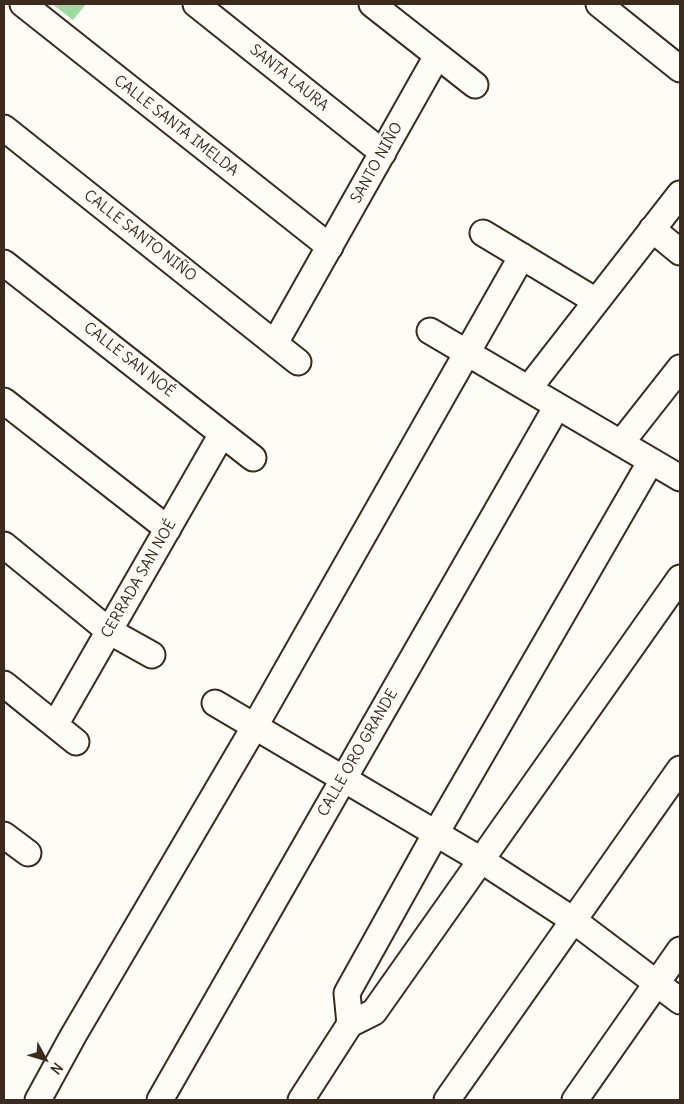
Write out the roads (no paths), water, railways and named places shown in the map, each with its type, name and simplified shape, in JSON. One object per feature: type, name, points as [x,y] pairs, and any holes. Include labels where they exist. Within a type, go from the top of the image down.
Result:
[{"type":"street","name":"CALLE SANTA IMELDA","points":[[23,4],[330,248]]},
{"type":"street","name":"SANTA LAURA","points":[[196,4],[383,153]]},
{"type":"street","points":[[372,4],[475,85]]},
{"type":"street","points":[[599,4],[680,69]]},
{"type":"street","name":"SANTO NIÑO","points":[[276,344],[437,56]]},
{"type":"street","name":"CALLE SANTO NIÑO","points":[[4,128],[298,362]]},
{"type":"street","points":[[529,388],[680,194]]},
{"type":"street","points":[[652,229],[680,252]]},
{"type":"street","points":[[483,233],[596,301]]},
{"type":"street","points":[[38,1100],[73,1036],[255,726],[522,256]]},
{"type":"street","name":"CALLE SAN NOÉ","points":[[4,263],[253,458]]},
{"type":"street","points":[[430,331],[680,478]]},
{"type":"street","points":[[621,443],[680,368]]},
{"type":"street","points":[[4,401],[168,528]]},
{"type":"street","name":"CALLE ORO GRANDE","points":[[160,1100],[558,406]]},
{"type":"street","name":"CERRADA SAN NOÉ","points":[[55,725],[222,434]]},
{"type":"street","points":[[350,1024],[348,993],[436,833],[651,461]]},
{"type":"street","points":[[4,546],[108,631],[152,655]]},
{"type":"street","points":[[301,1100],[350,1024],[374,1012],[680,578]]},
{"type":"street","points":[[4,684],[76,742]]},
{"type":"street","points":[[215,703],[481,860],[572,920],[680,1001]]},
{"type":"street","points":[[446,1100],[680,769]]},
{"type":"street","points":[[4,835],[28,854]]},
{"type":"street","points":[[575,1100],[680,950]]}]
